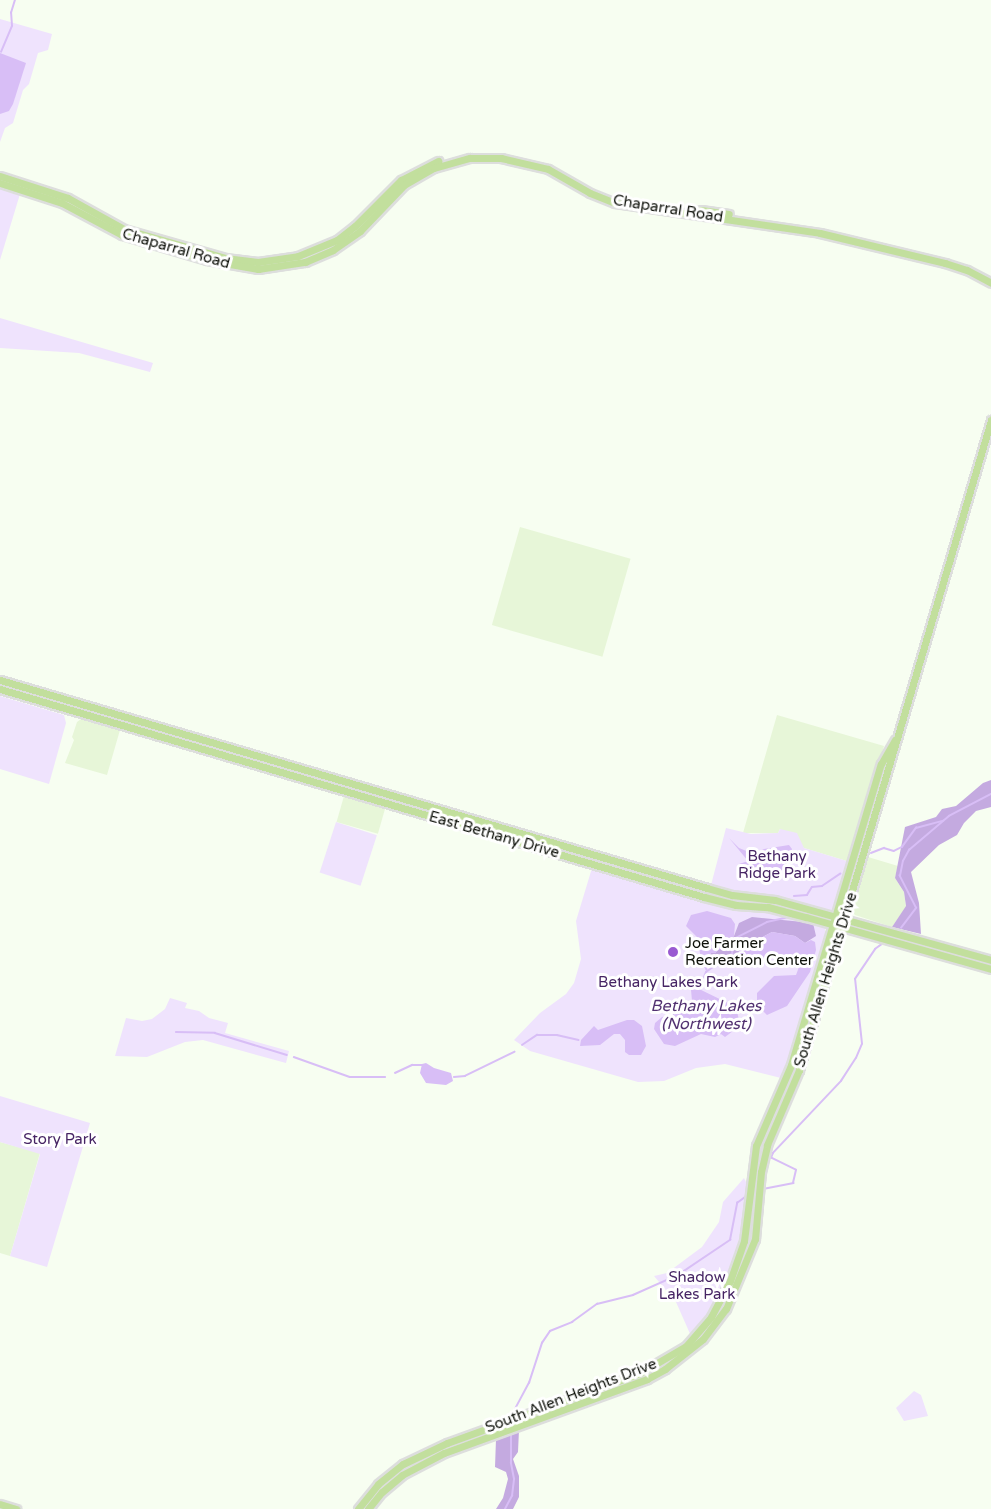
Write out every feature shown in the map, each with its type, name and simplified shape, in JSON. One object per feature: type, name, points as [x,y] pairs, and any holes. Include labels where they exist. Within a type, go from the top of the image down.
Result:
[{"type":"main road","name":"Chaparral Road","points":[[0,176],[68,198],[124,229],[225,258],[258,262],[298,256],[337,240],[355,226],[393,187],[422,168],[469,154],[507,154],[549,165],[589,188],[618,199],[753,217],[830,231],[956,262],[991,281]]},
{"type":"main road","name":"Chaparral Road","points":[[0,183],[62,203],[122,235],[207,260],[258,269],[305,262],[333,250],[364,227],[404,185],[434,168],[466,159],[501,158],[548,169],[590,193],[615,203],[773,225],[858,241],[945,263],[991,281]]},
{"type":"main road","name":"South Allen Heights Drive","points":[[358,1509],[378,1485],[403,1464],[581,1398],[676,1358],[711,1330],[734,1295],[755,1239],[760,1183],[767,1145],[800,1070],[902,731],[991,420]]},
{"type":"main road","name":"East Bethany Drive","points":[[0,680],[660,884],[716,900],[768,907],[991,969]]},
{"type":"main road","name":"East Bethany Drive","points":[[0,689],[732,894],[775,900],[991,960]]},
{"type":"main road","name":"South Allen Heights Drive","points":[[676,1358],[723,1298],[744,1241],[756,1146],[791,1065],[881,764],[902,731]]},
{"type":"main road","points":[[888,778],[890,749]]},
{"type":"main road","points":[[861,834],[869,837]]},
{"type":"main road","points":[[660,884],[663,875]]},
{"type":"main road","points":[[810,999],[820,1002]]},
{"type":"main road","name":"South Allen Heights Drive","points":[[369,1509],[382,1492],[402,1475],[487,1432]]},
{"type":"main road","points":[[0,1504],[16,1509]]},
{"type":"shaded area","points":[[520,527],[631,559],[602,657],[492,625]]},
{"type":"shaded area","points":[[777,715],[884,746],[850,862],[804,848],[780,829],[778,833],[743,833]]},
{"type":"shaded area","points":[[81,719],[120,730],[107,775],[65,763],[74,740],[72,737],[77,722]]},
{"type":"shaded area","points":[[991,780],[991,807],[976,811],[964,823],[957,835],[939,845],[911,872],[919,903],[921,934],[892,927],[906,906],[904,892],[895,878],[905,827],[936,817],[942,809],[956,806],[983,783]]},
{"type":"shaded area","points":[[344,796],[385,808],[378,834],[337,822]]},
{"type":"shaded area","points":[[868,857],[898,866],[895,878],[904,892],[906,907],[892,927],[855,915],[852,911]]},
{"type":"shaded area","points":[[752,917],[813,923],[816,936],[805,943],[795,936],[772,932],[742,948],[727,965],[718,967],[716,963],[711,968],[704,962],[711,953],[715,953],[734,936],[739,923]]},
{"type":"shaded area","points":[[0,1142],[40,1153],[10,1256],[0,1253]]},
{"type":"shaded area","points":[[519,1430],[518,1452],[513,1459],[519,1476],[519,1497],[513,1509],[496,1509],[503,1498],[508,1479],[506,1472],[495,1467],[496,1439]]},
{"type":"green space","points":[[0,19],[52,34],[48,50],[38,53],[29,84],[23,90],[13,123],[5,128],[0,142]]},
{"type":"green space","points":[[0,186],[20,194],[0,260]]},
{"type":"green space","points":[[0,318],[153,363],[150,372],[79,353],[0,348]]},
{"type":"green space","points":[[0,696],[64,715],[66,723],[49,784],[0,769]]},
{"type":"green space","points":[[336,822],[377,835],[361,886],[320,872]]},
{"type":"green space","name":"Bethany Ridge Park","points":[[726,828],[751,834],[778,833],[780,829],[797,833],[804,848],[850,862],[834,910],[829,911],[779,897],[713,887],[711,885]]},
{"type":"green space","name":"Bethany Lakes Park","points":[[592,868],[825,924],[825,938],[792,1054],[781,1078],[725,1064],[696,1068],[664,1081],[638,1082],[530,1051],[514,1040],[540,1013],[566,994],[574,983],[581,959],[576,921]]},
{"type":"green space","points":[[170,998],[187,1003],[185,1008],[228,1023],[225,1033],[289,1051],[286,1063],[203,1040],[185,1042],[147,1057],[115,1056],[126,1018],[142,1021],[152,1019],[165,1009]]},
{"type":"green space","name":"Story Park","points":[[0,1096],[90,1123],[47,1267],[10,1256],[40,1154],[0,1142]]},
{"type":"green space","name":"Shadow Lakes Park","points":[[744,1178],[748,1186],[746,1222],[732,1272],[712,1312],[691,1336],[676,1302],[654,1276],[667,1273],[702,1247],[719,1222],[723,1202]]},
{"type":"green space","points":[[914,1391],[921,1395],[928,1416],[904,1421],[896,1408]]},
{"type":"water","points":[[0,53],[26,63],[13,104],[9,111],[0,114]]},
{"type":"water","points":[[729,838],[739,848],[754,854],[764,849],[789,845],[792,849],[786,867],[774,876],[737,873],[739,864],[748,861]]},
{"type":"water","points":[[707,911],[731,918],[735,924],[734,936],[715,953],[711,953],[702,964],[697,937],[686,926],[691,915]]},
{"type":"water","points":[[772,932],[795,936],[805,943],[811,940],[815,942],[816,950],[810,972],[787,1006],[767,1015],[757,1005],[757,993],[774,976],[796,975],[799,967],[787,959],[773,956],[756,961],[735,959],[742,948]]},
{"type":"water","name":"Bethany Lakes (Northwest)","points":[[695,987],[736,1007],[739,1020],[733,1031],[725,1037],[721,1034],[715,1037],[701,1034],[675,1046],[664,1044],[654,1029],[655,1023],[662,1017],[687,1010],[692,1001],[691,990]]},
{"type":"water","points":[[627,1020],[634,1020],[642,1026],[646,1046],[641,1055],[629,1055],[625,1052],[625,1040],[620,1034],[614,1034],[600,1045],[580,1046],[581,1040],[594,1026],[598,1030]]},
{"type":"water","points":[[426,1063],[451,1073],[453,1081],[446,1085],[426,1083],[420,1073],[422,1064]]},
{"type":"waterway","points":[[1,52],[12,26],[11,13],[15,0]]},
{"type":"waterway","points":[[901,928],[916,908],[900,876],[903,861],[909,850],[949,816],[991,794]]},
{"type":"waterway","points":[[871,853],[884,848],[894,851],[902,847],[916,828],[943,821]]},
{"type":"waterway","points":[[794,896],[807,895],[812,887],[822,886],[840,874]]},
{"type":"waterway","points":[[700,987],[706,972],[732,954],[734,939],[767,922],[788,917]]},
{"type":"waterway","points":[[763,1189],[793,1183],[796,1170],[771,1158],[773,1153],[841,1081],[856,1058],[862,1044],[855,979],[875,949],[882,944]]},
{"type":"waterway","points":[[705,965],[707,970]]},
{"type":"waterway","points":[[176,1032],[215,1033],[287,1055]]},
{"type":"waterway","points":[[522,1045],[537,1035],[557,1035],[578,1040]]},
{"type":"waterway","points":[[454,1077],[465,1076],[514,1052]]},
{"type":"waterway","points":[[294,1057],[350,1077],[385,1077]]},
{"type":"waterway","points":[[395,1073],[412,1065],[422,1065]]},
{"type":"waterway","points":[[515,1409],[529,1383],[542,1343],[550,1331],[572,1322],[597,1304],[633,1295],[678,1275],[730,1240],[737,1203],[748,1195]]},
{"type":"waterway","points":[[505,1509],[512,1496],[514,1479],[511,1463],[511,1433]]},
{"type":"place","name":"Joe Farmer Recreation Center","points":[[673,952]]}]
